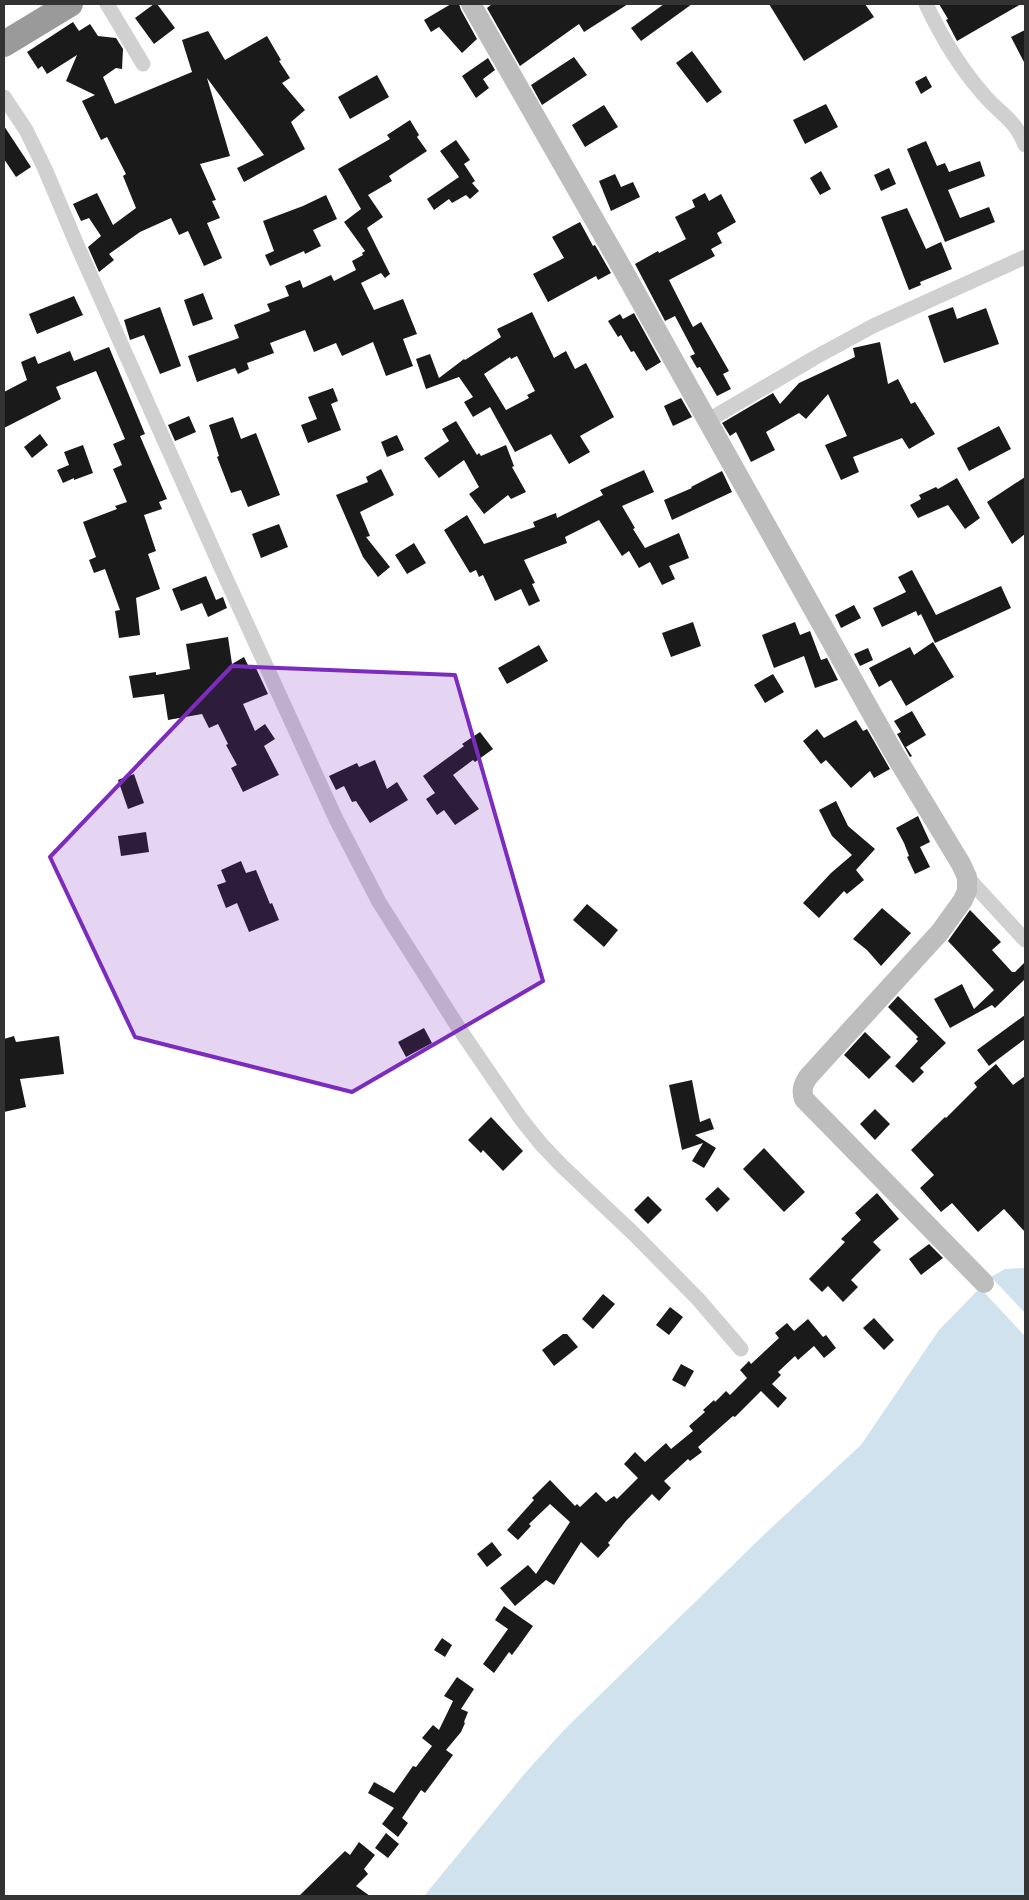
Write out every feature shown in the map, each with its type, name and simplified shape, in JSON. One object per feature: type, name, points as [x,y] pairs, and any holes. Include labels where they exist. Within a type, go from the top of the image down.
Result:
[{"type":"highway","points":[[4,44],[70,4]]},
{"type":"street","points":[[107,4],[143,64]]},
{"type":"street","points":[[471,4],[966,877],[1025,940]]},
{"type":"street","points":[[926,4],[957,60],[984,96],[1015,124],[1025,146]]},
{"type":"street","points":[[4,97],[26,130],[45,169],[219,563],[336,818],[379,902],[453,1020],[521,1119],[541,1144],[698,1298],[741,1349]]},
{"type":"street","points":[[707,421],[873,326],[1025,257]]},
{"type":"street","points":[[966,877],[967,891],[964,900],[940,932],[808,1078],[803,1085],[802,1092],[804,1099],[984,1283]]},
{"type":"highlighted area","points":[[232,666],[455,675],[543,981],[352,1092],[135,1037],[50,857]]},
{"type":"water","points":[[1025,1268],[1025,1896],[424,1896],[526,1772],[565,1729],[770,1529],[861,1445],[939,1330],[991,1277],[1005,1269]]},
{"type":"pier","points":[[991,1277],[1025,1313],[1025,1336],[980,1288]]},
{"type":"building","points":[[154,4],[157,4],[175,28],[154,44],[135,18]]},
{"type":"building","points":[[451,4],[459,4],[477,39],[462,53],[439,27],[431,32],[424,20]]},
{"type":"building","points":[[492,4],[628,4],[584,32],[579,24],[520,66],[487,8]]},
{"type":"building","points":[[664,4],[692,4],[641,41],[631,28]]},
{"type":"building","points":[[769,4],[865,4],[874,17],[804,61]]},
{"type":"building","points":[[939,4],[1021,4],[957,41],[946,20],[948,19]]},
{"type":"building","points":[[73,22],[79,31],[90,24],[98,36],[116,38],[123,49],[122,69],[116,68],[103,77],[115,104],[192,72],[182,40],[208,31],[225,60],[267,36],[290,78],[282,83],[305,110],[291,122],[305,149],[244,182],[237,168],[264,155],[207,78],[230,156],[200,164],[216,200],[212,201],[220,218],[207,223],[222,258],[204,266],[188,231],[179,235],[171,218],[140,232],[109,254],[114,260],[99,272],[88,247],[101,236],[89,218],[81,221],[73,204],[97,193],[113,225],[136,208],[123,176],[126,174],[107,137],[101,140],[82,101],[95,95],[66,81],[77,55],[47,74],[42,66],[38,69],[27,52]]},
{"type":"building","points":[[1025,30],[1025,64],[1011,37]]},
{"type":"building","points":[[692,51],[722,92],[707,103],[676,63]]},
{"type":"building","points":[[574,57],[587,75],[542,105],[531,85]]},
{"type":"building","points":[[488,58],[495,70],[483,79],[489,88],[476,98],[462,76]]},
{"type":"building","points":[[377,75],[389,97],[350,119],[338,97]]},
{"type":"building","points":[[926,76],[932,87],[921,94],[915,82]]},
{"type":"building","points":[[826,104],[838,127],[805,144],[793,120]]},
{"type":"building","points":[[604,105],[618,127],[585,147],[572,125]]},
{"type":"building","points":[[410,120],[419,135],[417,137],[427,151],[389,176],[392,181],[368,195],[383,217],[367,228],[390,274],[385,278],[381,273],[361,283],[374,310],[403,299],[417,334],[403,339],[413,366],[386,376],[373,342],[342,356],[336,343],[314,352],[305,330],[270,343],[274,353],[247,363],[249,369],[238,374],[235,368],[197,382],[188,356],[239,338],[234,325],[270,311],[267,304],[289,296],[285,286],[300,280],[303,288],[331,275],[334,281],[356,270],[352,261],[363,255],[362,253],[365,251],[344,222],[361,209],[338,169],[390,139],[387,135]]},
{"type":"building","points":[[4,126],[31,167],[16,177],[4,159]]},
{"type":"building","points":[[456,140],[470,160],[464,164],[475,181],[472,183],[479,191],[470,199],[466,195],[452,203],[449,199],[434,210],[427,199],[459,177],[440,151]]},
{"type":"building","points":[[926,141],[937,166],[945,163],[949,172],[980,161],[985,176],[948,190],[960,218],[989,207],[995,222],[945,242],[907,149]]},
{"type":"building","points":[[889,168],[896,184],[881,191],[874,175]]},
{"type":"building","points":[[821,171],[831,189],[820,195],[810,178]]},
{"type":"building","points":[[615,174],[621,187],[633,182],[640,197],[611,211],[599,181]]},
{"type":"building","points":[[705,193],[709,201],[721,194],[736,222],[717,233],[722,243],[711,249],[715,256],[669,280],[693,327],[701,322],[729,371],[723,374],[731,389],[717,396],[700,367],[697,368],[690,356],[695,354],[675,316],[665,321],[635,264],[658,251],[659,253],[686,239],[675,217],[695,207],[692,200]]},
{"type":"building","points":[[326,195],[337,219],[313,230],[321,246],[305,254],[304,251],[270,266],[265,255],[274,251],[263,221]]},
{"type":"building","points":[[907,208],[926,249],[941,242],[952,269],[920,282],[921,285],[909,290],[881,217]]},
{"type":"building","points":[[580,222],[611,273],[598,280],[596,276],[548,302],[533,274],[564,258],[552,237]]},
{"type":"building","points":[[203,293],[213,319],[193,326],[184,300]]},
{"type":"building","points":[[74,296],[83,315],[37,334],[29,314]]},
{"type":"building","points":[[160,307],[181,366],[160,374],[144,335],[130,340],[124,320]]},
{"type":"building","points":[[953,307],[957,319],[986,308],[999,344],[944,363],[928,316]]},
{"type":"building","points":[[532,312],[554,358],[566,351],[575,369],[586,363],[614,417],[580,436],[590,452],[569,464],[551,434],[515,452],[490,407],[473,417],[464,402],[473,397],[459,377],[426,389],[416,359],[430,354],[439,378],[464,359],[501,337],[497,329]],"holes":[[[517,356],[535,391],[527,395],[529,398],[506,410],[484,374],[510,357],[511,359]]]},
{"type":"building","points":[[634,313],[661,362],[646,371],[634,351],[631,352],[621,335],[618,337],[608,321],[620,314],[623,319]]},
{"type":"building","points":[[880,342],[888,384],[898,379],[911,404],[915,402],[935,434],[909,449],[902,438],[853,457],[859,472],[841,480],[825,445],[847,436],[828,394],[806,419],[799,413],[766,432],[775,450],[751,462],[736,432],[730,436],[722,423],[773,393],[780,404],[799,383],[855,357],[853,348]]},
{"type":"building","points":[[109,347],[145,434],[140,436],[167,499],[159,502],[162,509],[144,515],[156,551],[148,554],[160,589],[136,598],[140,635],[119,638],[115,611],[120,610],[105,569],[94,573],[89,560],[96,557],[83,522],[117,509],[115,506],[127,502],[113,469],[122,465],[113,444],[125,439],[96,371],[56,387],[61,399],[4,428],[4,392],[27,380],[21,362],[35,356],[38,364],[70,351],[74,361]]},
{"type":"building","points":[[333,388],[338,401],[331,404],[341,430],[308,443],[301,425],[317,419],[308,397]]},
{"type":"building","points":[[681,398],[692,417],[673,426],[664,406]]},
{"type":"building","points":[[189,416],[196,432],[175,441],[168,425]]},
{"type":"building","points":[[233,417],[241,439],[256,433],[280,495],[248,507],[241,490],[231,493],[217,457],[219,456],[209,425]]},
{"type":"building","points":[[456,421],[477,455],[479,453],[481,456],[506,445],[514,466],[512,467],[526,492],[511,499],[508,495],[484,514],[469,494],[479,487],[464,460],[439,478],[424,458],[449,441],[442,429]]},
{"type":"building","points":[[999,426],[1011,449],[969,471],[957,448]]},
{"type":"building","points":[[40,434],[48,445],[32,458],[24,447]]},
{"type":"building","points":[[397,435],[404,450],[387,457],[381,442]]},
{"type":"building","points":[[83,445],[93,473],[63,483],[57,470],[69,465],[64,452]]},
{"type":"building","points":[[381,469],[394,495],[360,512],[370,536],[366,537],[390,567],[378,577],[363,557],[336,495],[368,482],[366,477]]},
{"type":"building","points":[[644,470],[654,492],[622,506],[635,528],[633,529],[645,548],[679,533],[689,558],[669,566],[675,579],[662,585],[650,562],[639,568],[629,551],[622,556],[599,520],[565,537],[567,543],[524,560],[535,583],[532,584],[540,601],[529,606],[521,589],[495,601],[483,575],[479,577],[476,570],[470,573],[444,530],[467,515],[484,544],[535,527],[533,522],[556,513],[557,518],[603,495],[600,490]]},
{"type":"building","points":[[722,471],[732,492],[672,520],[664,500],[692,488]]},
{"type":"building","points":[[1025,477],[1025,534],[1012,544],[987,502]]},
{"type":"building","points":[[957,478],[980,518],[965,529],[948,505],[918,518],[910,505],[921,499],[919,495],[936,487],[938,489]]},
{"type":"building","points":[[279,524],[288,547],[261,558],[252,534]]},
{"type":"building","points":[[414,543],[426,563],[407,574],[395,555]]},
{"type":"building","points":[[912,570],[936,615],[1001,586],[1011,608],[935,643],[921,614],[918,616],[916,611],[882,627],[873,608],[906,592],[898,577]]},
{"type":"building","points":[[206,576],[216,600],[223,597],[227,608],[208,617],[202,603],[181,611],[172,589]]},
{"type":"building","points":[[854,605],[861,618],[841,628],[835,615]]},
{"type":"building","points":[[693,622],[701,646],[671,657],[662,633]]},
{"type":"building","points":[[795,622],[800,635],[810,631],[821,660],[827,658],[838,680],[815,688],[804,656],[774,668],[762,635]]},
{"type":"building","points":[[228,637],[232,664],[244,657],[250,669],[255,666],[268,694],[243,704],[255,731],[265,724],[275,739],[264,746],[279,775],[243,792],[231,768],[237,765],[226,745],[228,744],[218,724],[209,728],[202,714],[168,720],[164,694],[133,698],[129,676],[156,672],[156,675],[190,669],[186,644]]},
{"type":"building","points":[[933,642],[954,677],[906,706],[891,680],[879,687],[869,668],[910,647],[914,655]]},
{"type":"building","points":[[539,645],[548,661],[507,684],[498,668]]},
{"type":"building","points":[[868,648],[873,660],[860,666],[854,654]]},
{"type":"building","points":[[773,674],[784,692],[765,703],[754,685]]},
{"type":"building","points":[[912,711],[926,735],[906,747],[912,756],[910,757],[897,734],[901,732],[894,721]]},
{"type":"building","points":[[856,720],[863,731],[867,729],[890,769],[874,778],[870,771],[851,788],[826,760],[821,764],[803,741],[817,729],[824,738]]},
{"type":"building","points":[[480,732],[493,749],[475,762],[473,760],[453,775],[479,809],[455,825],[444,810],[437,815],[426,799],[435,793],[423,776]]},
{"type":"building","points":[[375,760],[387,789],[397,782],[408,800],[370,823],[356,801],[352,802],[344,786],[336,790],[329,776],[357,763],[359,767]]},
{"type":"building","points":[[134,774],[144,803],[128,809],[118,780]]},
{"type":"building","points":[[836,801],[848,826],[875,849],[856,870],[864,880],[847,894],[844,891],[819,918],[803,903],[831,873],[852,855],[832,836],[819,810]]},
{"type":"building","points":[[918,816],[930,842],[920,847],[930,867],[915,874],[907,857],[909,856],[904,843],[896,828]]},
{"type":"building","points":[[146,832],[149,852],[121,856],[118,836]]},
{"type":"building","points":[[241,861],[246,873],[256,870],[279,920],[249,932],[237,903],[226,908],[217,885],[226,882],[221,870]]},
{"type":"building","points":[[587,904],[618,930],[604,947],[573,920]]},
{"type":"building","points":[[882,908],[911,933],[881,966],[867,950],[853,939]]},
{"type":"building","points":[[970,910],[1001,942],[992,950],[1012,972],[1015,972],[1025,962],[1025,979],[995,1008],[992,1005],[950,1028],[934,999],[962,984],[974,1009],[994,990],[948,941]]},
{"type":"building","points":[[898,996],[946,1043],[920,1068],[924,1072],[913,1083],[895,1066],[918,1041],[916,1039],[918,1037],[888,1007]]},
{"type":"building","points":[[1025,1015],[1025,1039],[989,1066],[977,1050]]},
{"type":"building","points":[[424,1028],[432,1043],[406,1057],[398,1042]]},
{"type":"building","points":[[865,1032],[891,1057],[869,1079],[844,1055]]},
{"type":"building","points":[[14,1036],[16,1042],[59,1036],[64,1074],[20,1079],[26,1107],[4,1112],[4,1039]]},
{"type":"building","points":[[996,1064],[1013,1085],[1025,1076],[1025,1232],[1004,1209],[978,1232],[952,1203],[941,1212],[920,1188],[934,1175],[911,1150],[977,1087],[974,1083]]},
{"type":"building","points":[[692,1080],[700,1122],[710,1118],[714,1129],[695,1135],[716,1148],[704,1168],[692,1161],[703,1143],[682,1150],[669,1085]]},
{"type":"building","points":[[875,1109],[890,1124],[875,1140],[860,1124]]},
{"type":"building","points":[[491,1117],[523,1151],[503,1171],[483,1150],[481,1153],[468,1140]]},
{"type":"building","points":[[764,1148],[805,1192],[784,1212],[743,1169]]},
{"type":"building","points":[[718,1187],[730,1199],[717,1212],[705,1199]]},
{"type":"building","points":[[877,1193],[899,1219],[873,1242],[881,1250],[851,1280],[858,1287],[843,1302],[828,1286],[822,1292],[809,1279],[845,1242],[841,1239],[861,1220],[855,1213]]},
{"type":"building","points":[[648,1196],[662,1210],[648,1224],[634,1210]]},
{"type":"building","points":[[929,1244],[943,1258],[921,1275],[909,1259]]},
{"type":"building","points":[[603,1294],[615,1304],[593,1329],[582,1319]]},
{"type":"building","points":[[670,1307],[683,1317],[669,1335],[656,1325]]},
{"type":"building","points":[[874,1318],[894,1340],[884,1350],[863,1328]]},
{"type":"building","points":[[808,1319],[823,1337],[826,1335],[836,1348],[824,1358],[814,1346],[798,1360],[795,1356],[778,1372],[781,1375],[772,1384],[787,1398],[778,1408],[761,1391],[735,1417],[733,1416],[698,1447],[702,1452],[690,1461],[688,1459],[664,1481],[671,1488],[659,1501],[652,1494],[626,1521],[608,1543],[610,1545],[598,1558],[581,1542],[554,1585],[546,1580],[515,1606],[500,1588],[528,1565],[536,1574],[570,1522],[550,1504],[529,1524],[531,1526],[518,1540],[507,1530],[534,1500],[532,1498],[550,1480],[575,1506],[577,1504],[580,1507],[596,1492],[606,1502],[614,1496],[617,1499],[638,1478],[624,1464],[635,1452],[645,1462],[666,1443],[671,1449],[693,1431],[689,1426],[705,1412],[703,1410],[726,1391],[730,1395],[747,1378],[740,1370],[749,1361],[751,1364],[779,1338],[775,1333],[787,1323],[794,1331]]},
{"type":"building","points":[[563,1334],[567,1334],[578,1347],[554,1366],[542,1350]]},
{"type":"building","points":[[681,1364],[694,1371],[685,1387],[672,1380]]},
{"type":"building","points":[[492,1542],[502,1555],[487,1567],[477,1554]]},
{"type":"building","points":[[504,1606],[533,1626],[512,1655],[509,1652],[494,1673],[483,1664],[508,1629],[495,1620]]},
{"type":"building","points":[[442,1638],[452,1645],[445,1657],[434,1650]]},
{"type":"building","points":[[457,1677],[474,1689],[461,1709],[468,1712],[465,1723],[461,1732],[446,1750],[453,1755],[425,1793],[421,1790],[402,1818],[408,1823],[398,1837],[382,1824],[394,1808],[368,1793],[374,1782],[394,1793],[413,1766],[416,1767],[432,1746],[422,1738],[433,1725],[439,1730],[453,1701],[444,1696]]},
{"type":"building","points":[[386,1833],[399,1844],[388,1858],[375,1848]]},
{"type":"building","points":[[359,1842],[375,1855],[364,1869],[368,1874],[356,1886],[370,1896],[299,1896],[345,1851],[350,1855]]}]
